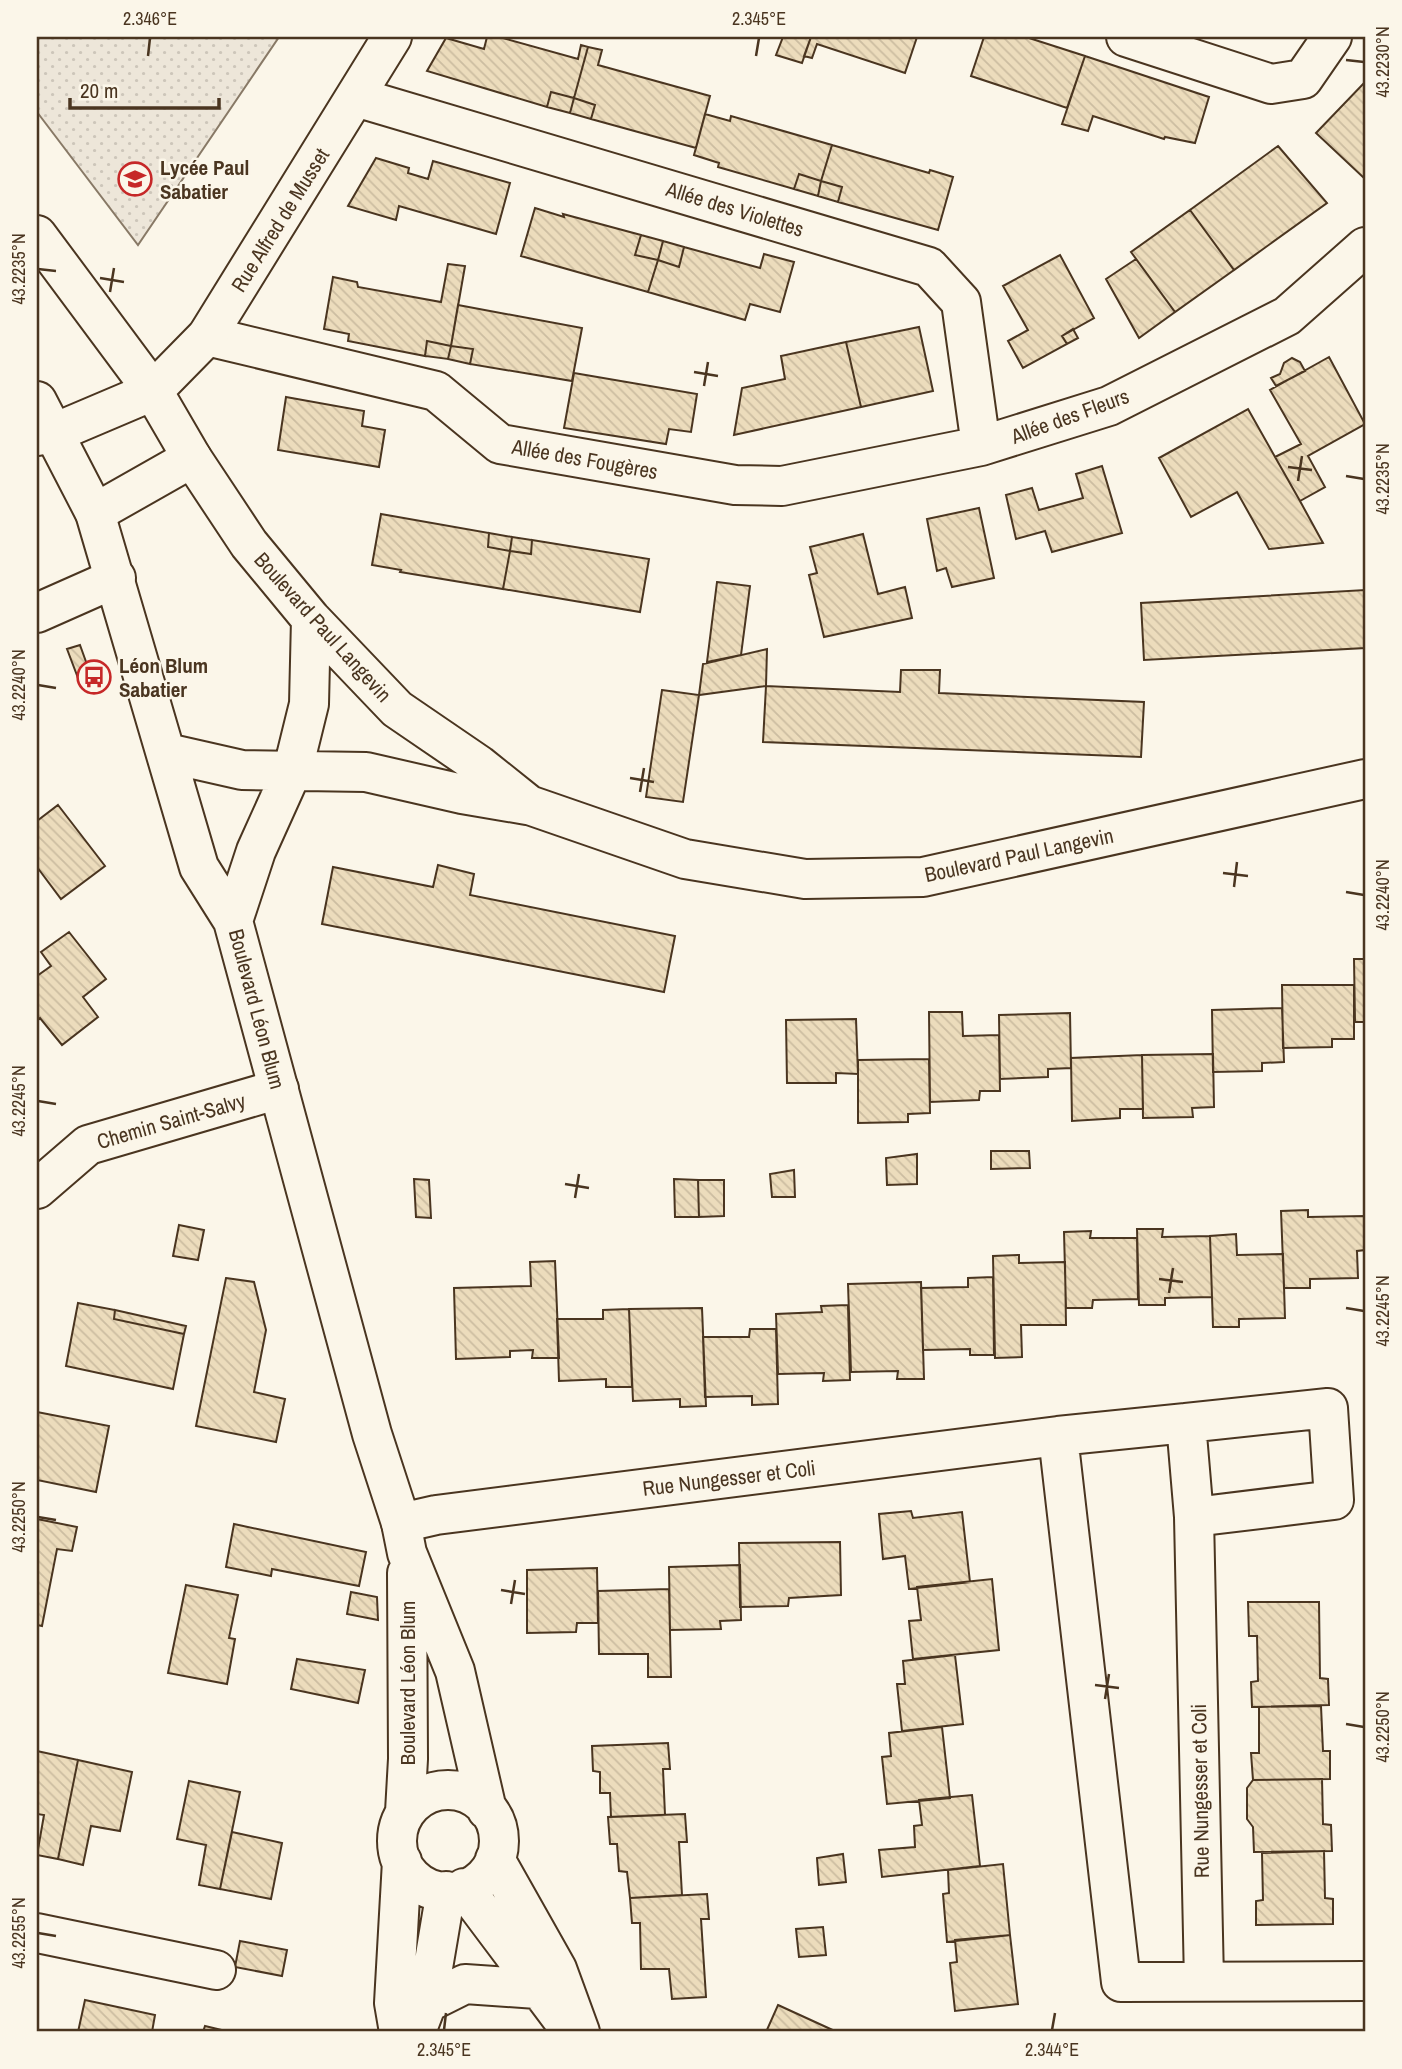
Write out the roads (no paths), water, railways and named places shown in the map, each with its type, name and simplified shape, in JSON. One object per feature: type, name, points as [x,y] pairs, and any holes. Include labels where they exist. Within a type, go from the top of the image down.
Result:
[{"type":"street","name":"Rue Alfred de Musset","points":[[153,391],[207,336],[392,37]]},
{"type":"street","points":[[1126,37],[1271,84],[1303,79],[1332,37]]},
{"type":"street","name":"Allée des Violettes","points":[[356,97],[929,267],[961,302],[981,446]]},
{"type":"street","points":[[37,235],[153,391],[42,423]]},
{"type":"street","name":"Allée des Fleurs","points":[[735,485],[782,486],[981,446],[1109,406],[1287,316],[1365,247]]},
{"type":"street","name":"Allée des Fougères","points":[[207,336],[436,391],[500,444],[735,485]]},
{"type":"street","name":"Boulevard Paul Langevin","points":[[153,391],[192,458],[249,544],[311,619],[397,709],[479,765],[529,805],[685,859],[805,880],[923,877],[1365,779]]},
{"type":"street","name":"Boulevard Léon Blum","points":[[42,423],[95,513],[200,867],[233,921],[372,1434],[404,1538],[455,1671],[487,1810]]},
{"type":"street","points":[[95,513],[192,458]]},
{"type":"street","points":[[37,613],[116,578]]},
{"type":"street","points":[[233,921],[256,851],[293,769],[309,704],[311,619]]},
{"type":"street","points":[[167,753],[242,770],[366,772],[463,794],[529,805]]},
{"type":"street","name":"Chemin Saint-Salvy","points":[[37,1189],[89,1145],[279,1089]]},
{"type":"street","name":"Rue Nungesser et Coli","points":[[404,1538],[436,1515],[1058,1436],[1328,1409],[1334,1500],[1194,1517]]},
{"type":"street","name":"Rue Nungesser et Coli","points":[[1186,1423],[1194,1517],[1204,1981]]},
{"type":"street","points":[[1058,1436],[1121,1982],[1365,1981]]},
{"type":"street","name":"Boulevard Léon Blum","points":[[404,1538],[408,1759],[405,1812]]},
{"type":"street","points":[[440,1790],[461,1791],[480,1801],[487,1810],[493,1817],[499,1838],[495,1859],[483,1877],[455,1890],[425,1886],[408,1873],[398,1854],[397,1833],[405,1812],[420,1797],[440,1790]]},
{"type":"street","points":[[495,1859],[557,1969],[580,2032]]},
{"type":"street","points":[[399,2032],[394,2003],[402,1861]]},
{"type":"street","points":[[455,1890],[572,2032]]},
{"type":"street","points":[[421,2018],[455,1890]]},
{"type":"street","points":[[37,1933],[216,1970]]},
{"type":"street","points":[[421,2018],[465,1983],[537,1989]]},
{"type":"place","name":"Lycée Paul Sabatier","points":[[135,179]]},
{"type":"place","name":"Léon Blum Sabatier","points":[[94,677]]}]
